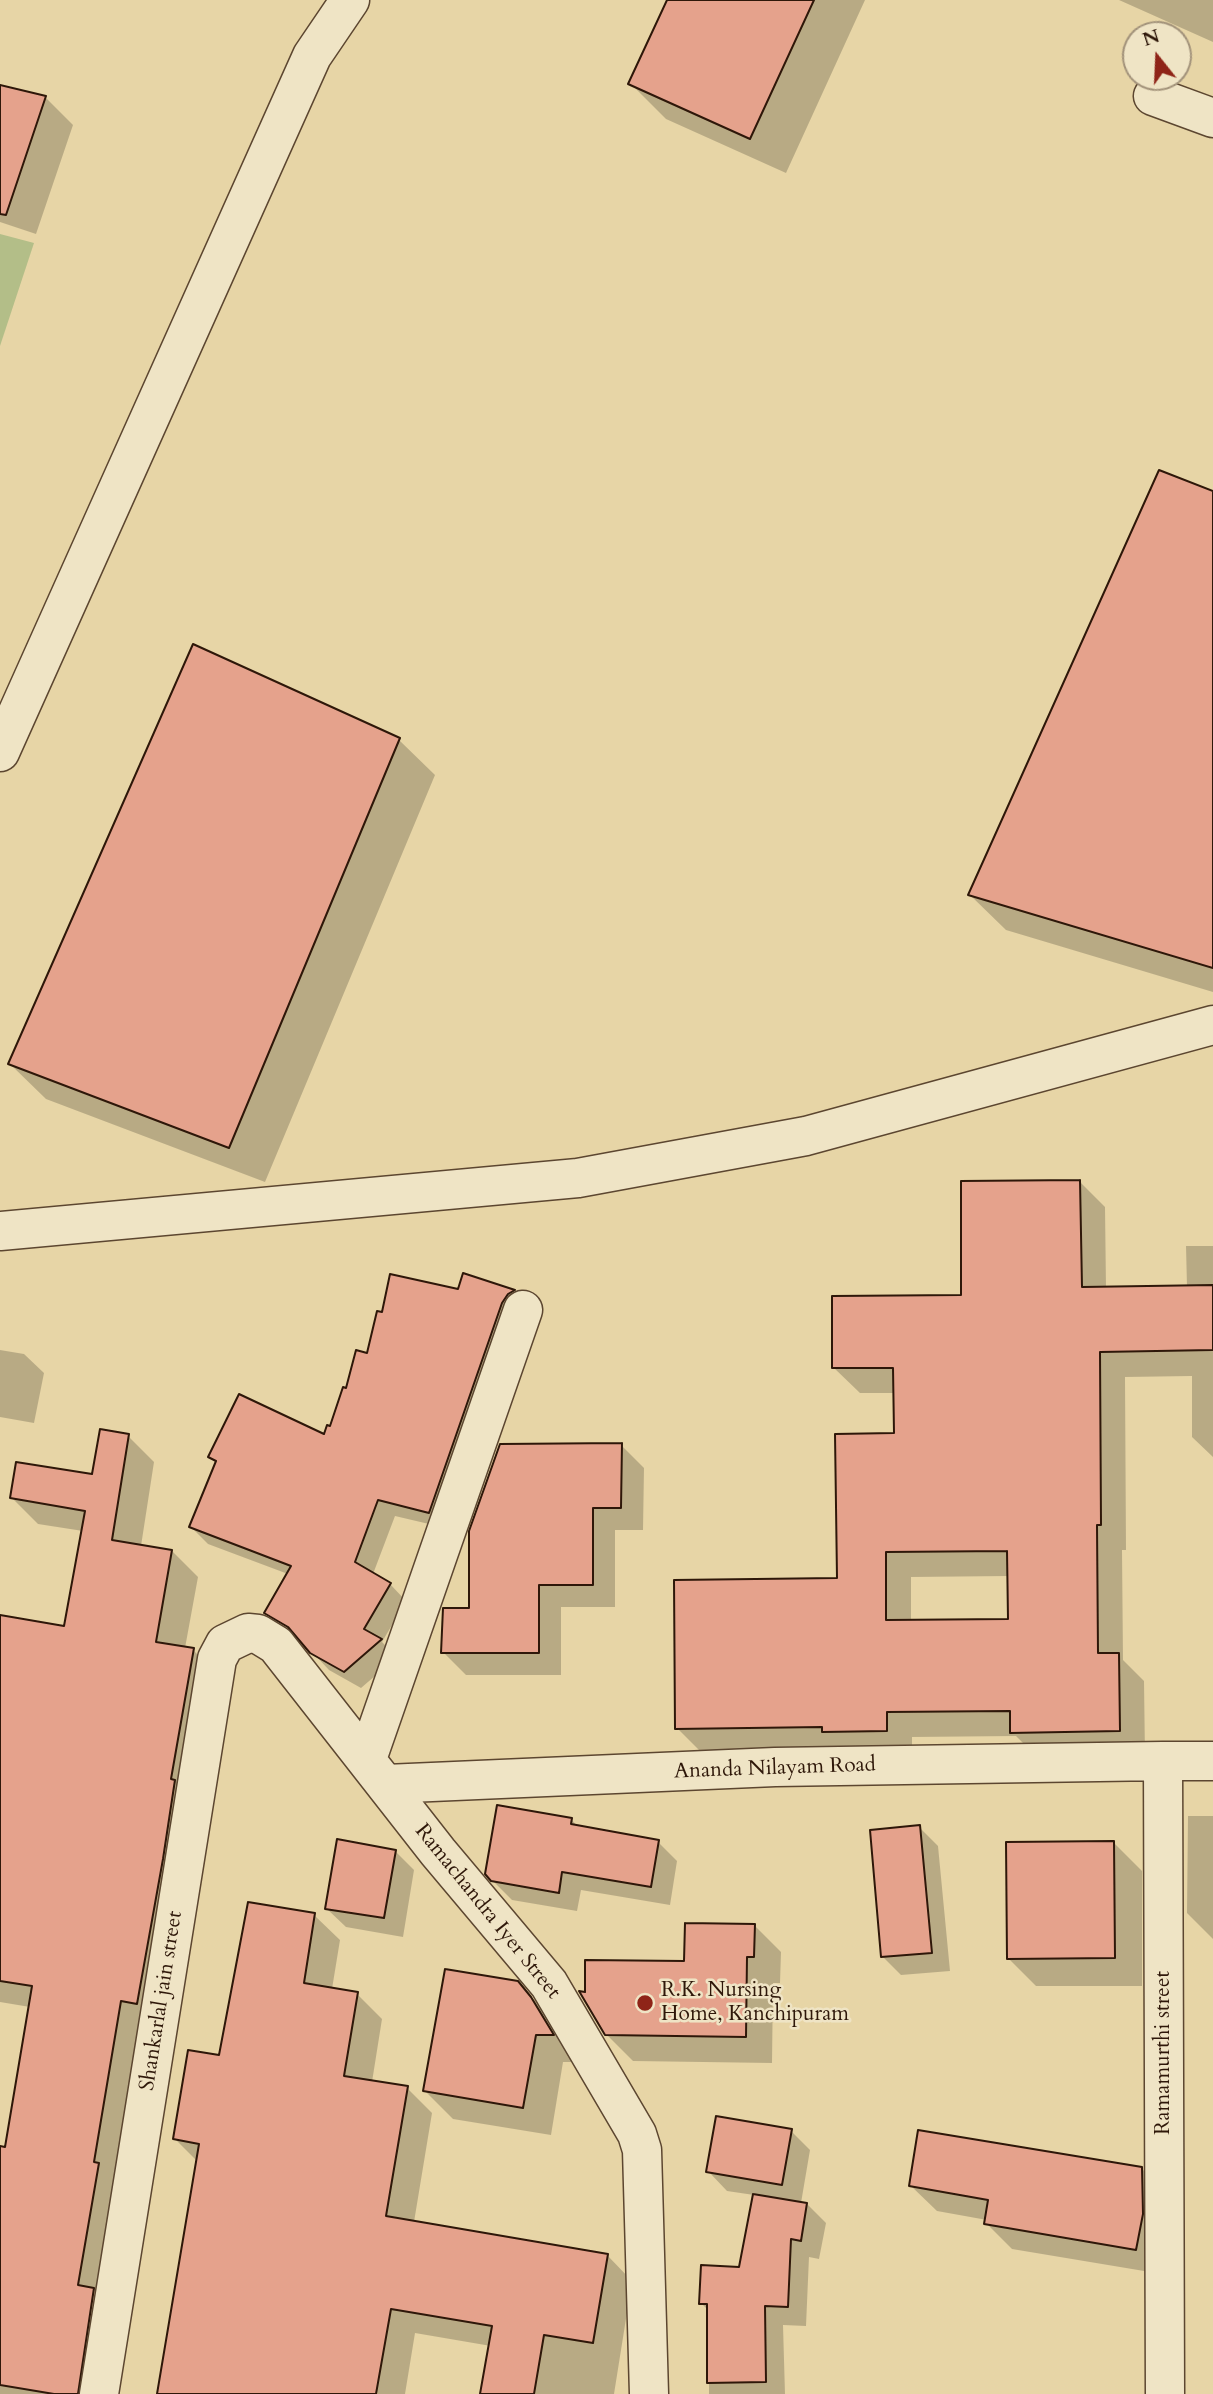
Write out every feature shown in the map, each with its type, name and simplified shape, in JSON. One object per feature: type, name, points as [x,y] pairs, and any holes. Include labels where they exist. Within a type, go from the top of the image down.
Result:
[{"type":"street","points":[[0,752],[312,56],[350,0]]},
{"type":"street","points":[[1153,96],[1213,118]]},
{"type":"street","points":[[0,1231],[578,1178],[806,1136],[1213,1025]]},
{"type":"street","points":[[376,1772],[523,1310]]},
{"type":"street","name":"Shankarlal jain street","points":[[99,2394],[217,1659],[225,1644],[248,1633],[258,1634]]},
{"type":"street","name":"Ramachandra Iyer Street","points":[[258,1634],[276,1645],[438,1852],[549,1984],[637,2134],[642,2150],[649,2394]]},
{"type":"street","points":[[1163,1761],[1213,1761]]},
{"type":"street","name":"Ananda Nilayam Road","points":[[376,1772],[1163,1761]]},
{"type":"street","name":"Ramamurthi street","points":[[1163,1761],[1165,2394]]},
{"type":"green space","points":[[0,234],[34,243],[0,346]]},
{"type":"building","points":[[667,0],[814,0],[750,139],[628,84]]},
{"type":"building","points":[[0,85],[46,96],[6,215],[0,214]]},
{"type":"building","points":[[1159,470],[1213,491],[1213,968],[968,895]]},
{"type":"building","points":[[193,644],[400,738],[229,1148],[8,1064]]},
{"type":"building","points":[[1080,1180],[1082,1287],[1213,1285],[1213,1350],[1100,1352],[1101,1525],[1097,1525],[1098,1653],[1119,1653],[1120,1731],[1010,1733],[1010,1711],[887,1712],[887,1731],[822,1732],[822,1727],[675,1729],[674,1580],[837,1578],[835,1434],[894,1433],[893,1368],[832,1368],[832,1296],[961,1295],[961,1181]],"holes":[[[1007,1551],[1008,1619],[886,1620],[886,1552]]]},
{"type":"building","points":[[463,1273],[515,1290],[508,1294],[502,1303],[429,1513],[378,1500],[355,1562],[391,1583],[364,1629],[382,1639],[344,1672],[310,1653],[288,1627],[264,1613],[291,1566],[189,1527],[216,1461],[208,1457],[239,1394],[324,1434],[327,1425],[330,1426],[343,1387],[346,1388],[356,1350],[367,1353],[377,1311],[382,1312],[390,1274],[458,1289]]},
{"type":"building","points":[[100,1429],[129,1434],[112,1540],[172,1550],[156,1642],[194,1648],[171,1779],[175,1780],[163,1859],[137,2004],[121,2001],[94,2162],[99,2163],[78,2285],[94,2288],[78,2394],[54,2394],[0,2385],[0,2146],[5,2147],[32,1986],[0,1981],[0,1615],[64,1626],[85,1511],[10,1498],[16,1462],[92,1474]]},
{"type":"building","points":[[622,1443],[621,1508],[593,1508],[593,1585],[539,1585],[539,1653],[441,1653],[443,1608],[469,1608],[469,1531],[500,1444]]},
{"type":"building","points":[[497,1805],[572,1818],[571,1824],[659,1840],[651,1887],[562,1872],[559,1893],[491,1881],[485,1874]]},
{"type":"building","points":[[920,1825],[932,1953],[881,1957],[870,1830]]},
{"type":"building","points":[[337,1839],[396,1850],[384,1918],[325,1909]]},
{"type":"building","points":[[1114,1841],[1115,1958],[1007,1959],[1006,1842]]},
{"type":"building","points":[[248,1902],[315,1913],[304,1983],[358,1992],[344,2076],[408,2086],[386,2216],[608,2254],[593,2343],[544,2335],[534,2394],[480,2394],[492,2326],[391,2309],[376,2394],[157,2394],[199,2144],[173,2139],[188,2050],[219,2055]]},
{"type":"building","points":[[685,1923],[755,1924],[754,1957],[747,1957],[746,2037],[605,2035],[579,1991],[585,1992],[585,1960],[684,1961]]},
{"type":"building","points":[[445,1969],[518,1981],[554,2035],[536,2035],[523,2108],[423,2091]]},
{"type":"building","points":[[716,2116],[792,2129],[782,2185],[706,2172]]},
{"type":"building","points":[[918,2130],[1142,2167],[1143,2214],[1136,2250],[984,2224],[988,2200],[909,2186]]},
{"type":"building","points":[[753,2194],[807,2203],[801,2241],[791,2239],[788,2307],[765,2306],[766,2382],[707,2383],[707,2304],[699,2304],[701,2265],[739,2267]]},
{"type":"place","name":"R.K. Nursing Home, Kanchipuram","points":[[645,2003]]}]
